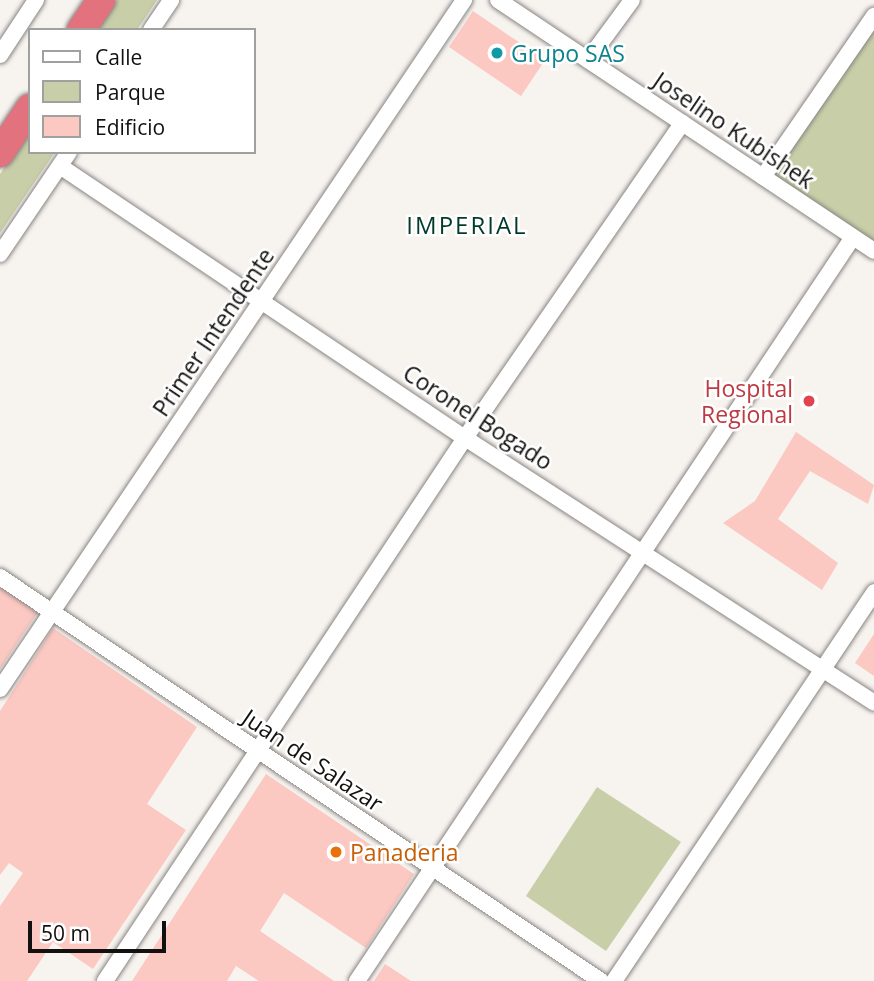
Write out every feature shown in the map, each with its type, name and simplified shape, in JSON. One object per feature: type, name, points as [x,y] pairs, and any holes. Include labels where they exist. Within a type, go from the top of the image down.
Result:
[{"type":"highway","points":[[82,28],[101,0]]},
{"type":"highway","points":[[0,153],[28,111]]},
{"type":"street","points":[[0,55],[36,0]]},
{"type":"street","points":[[152,28],[171,0]]},
{"type":"street","name":"Primer Intendente","points":[[0,689],[464,0]]},
{"type":"street","name":"Joselino Kubishek","points":[[498,0],[874,251]]},
{"type":"street","points":[[588,60],[632,0]]},
{"type":"street","points":[[763,177],[874,16]]},
{"type":"street","points":[[105,981],[465,438],[682,123]]},
{"type":"street","points":[[0,254],[64,159]]},
{"type":"street","name":"Coronel Bogado","points":[[64,159],[465,438],[644,551],[874,703]]},
{"type":"street","points":[[357,981],[853,237]]},
{"type":"street","name":"Juan de Salazar","points":[[0,577],[601,981]]},
{"type":"street","points":[[614,981],[874,592]]},
{"type":"green space","points":[[117,0],[157,0],[138,28],[98,28]]},
{"type":"green space","points":[[874,16],[874,251],[763,177]]},
{"type":"green space","points":[[28,133],[28,154],[54,154],[0,233],[0,174]]},
{"type":"green space","points":[[597,787],[681,842],[606,951],[526,896]]},
{"type":"building","name":"Grupo SAS","points":[[473,11],[545,60],[521,96],[449,47]]},
{"type":"building","points":[[796,432],[874,485],[868,504],[810,471],[778,519],[838,563],[822,590],[723,523],[755,501]]},
{"type":"building","points":[[0,582],[40,609],[0,669]]},
{"type":"building","points":[[53,628],[197,727],[147,804],[186,830],[93,969],[53,942],[27,981],[0,981],[0,906],[23,873],[9,863],[0,875],[0,711]]},
{"type":"building","points":[[874,634],[874,676],[855,663]]},
{"type":"building","points":[[266,774],[414,874],[366,948],[284,893],[260,931],[334,981],[259,981],[236,966],[227,981],[132,981]]},
{"type":"building","points":[[385,964],[411,981],[374,981]]},
{"type":"place","name":"Grupo SAS","points":[[497,53]]},
{"type":"place","name":"Hospital Regional","points":[[809,401]]},
{"type":"place","name":"Panaderia","points":[[336,852]]},
{"type":"district","name":"IMPERIAL","points":[[467,225]]}]
